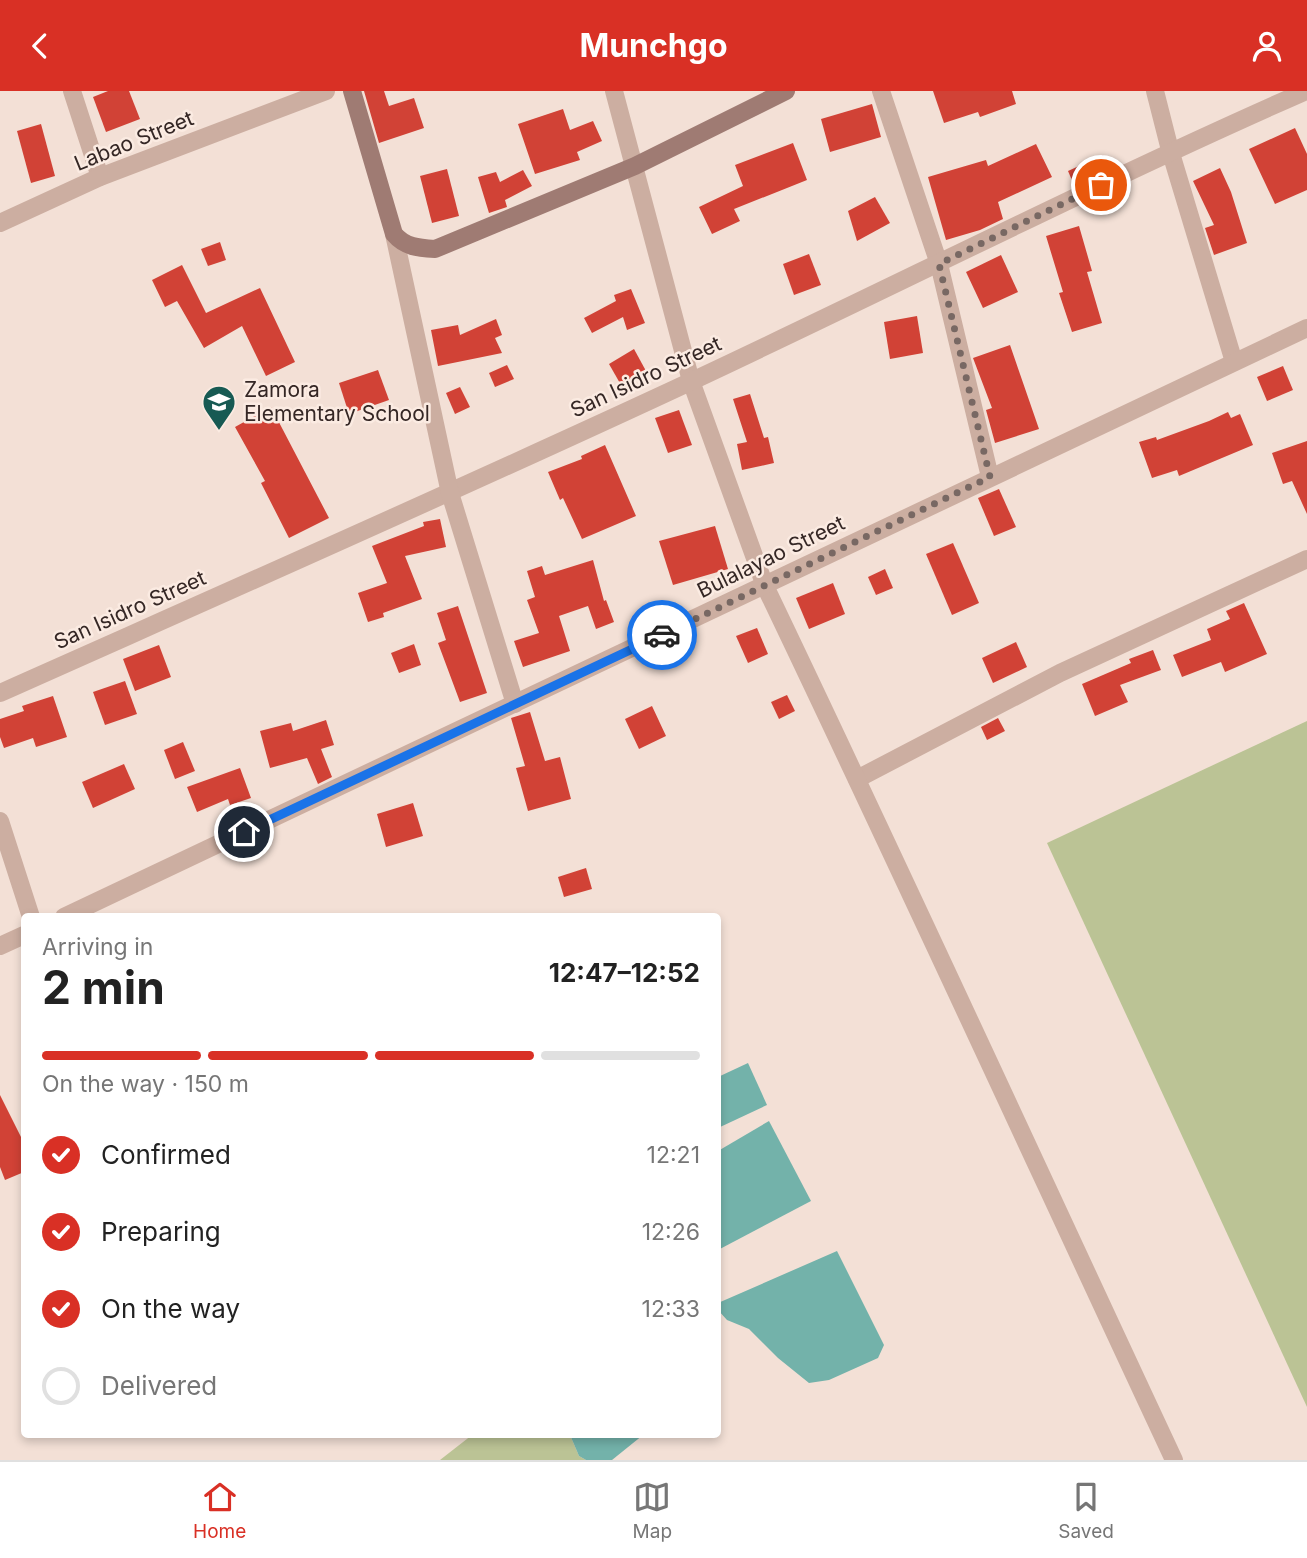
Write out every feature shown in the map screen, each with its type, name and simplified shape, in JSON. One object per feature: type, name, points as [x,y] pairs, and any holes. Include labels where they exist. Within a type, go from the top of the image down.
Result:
[{"type":"main road","points":[[352,91],[394,234],[400,241],[414,248],[435,249],[635,166],[786,91]]},
{"type":"street","points":[[72,91],[100,177]]},
{"type":"street","name":"Labao Street","points":[[0,223],[100,177],[326,91]]},
{"type":"street","points":[[614,91],[691,381],[765,586],[1174,1460]]},
{"type":"street","points":[[881,91],[939,264],[990,477]]},
{"type":"street","points":[[1155,91],[1170,151],[1234,362]]},
{"type":"street","name":"San Isidro Street","points":[[0,693],[691,381],[1170,151],[1306,91]]},
{"type":"street","points":[[394,234],[450,492],[515,705]]},
{"type":"street","name":"Bulalayao Street","points":[[73,913],[1307,328]]},
{"type":"street","points":[[857,779],[1060,673],[1307,559]]},
{"type":"street","points":[[0,821],[30,913]]},
{"type":"street","points":[[0,946],[21,936]]},
{"type":"green space","points":[[1307,721],[1307,1407],[1047,843]]},
{"type":"green space","points":[[468,1438],[571,1438],[579,1456],[586,1460],[440,1460]]},
{"type":"water","points":[[748,1063],[767,1105],[721,1127],[721,1076]]},
{"type":"water","points":[[769,1121],[811,1201],[721,1248],[721,1149]]},
{"type":"water","points":[[837,1251],[884,1345],[878,1358],[829,1380],[809,1383],[778,1358],[749,1329],[727,1320],[721,1313],[721,1302]]},
{"type":"water","points":[[571,1438],[639,1438],[612,1460],[586,1460],[579,1456]]},
{"type":"building","points":[[108,91],[129,91],[140,119],[106,132],[93,97]]},
{"type":"building","points":[[364,91],[384,91],[389,106],[414,98],[424,128],[379,143]]},
{"type":"building","points":[[933,91],[1012,91],[1016,104],[980,117],[978,112],[944,123]]},
{"type":"building","points":[[872,104],[881,137],[830,152],[821,119]]},
{"type":"building","points":[[563,109],[570,130],[593,121],[602,141],[577,152],[580,160],[535,174],[518,124]]},
{"type":"building","points":[[41,124],[55,176],[31,183],[17,131]]},
{"type":"building","points":[[1295,128],[1307,154],[1307,190],[1275,204],[1249,149]]},
{"type":"building","points":[[793,143],[807,180],[734,209],[740,221],[712,234],[699,207],[743,186],[735,165]]},
{"type":"building","points":[[1036,144],[1052,177],[998,202],[1003,219],[980,230],[946,240],[928,177],[986,160],[988,166]]},
{"type":"building","points":[[1103,155],[1109,169],[1074,185],[1068,171]]},
{"type":"building","points":[[1220,168],[1231,192],[1247,243],[1214,255],[1205,228],[1214,225],[1193,181]]},
{"type":"building","points":[[447,169],[459,216],[432,223],[420,176]]},
{"type":"building","points":[[523,170],[532,186],[505,200],[507,207],[489,213],[478,177],[496,172],[500,182]]},
{"type":"building","points":[[875,197],[890,223],[857,241],[848,211]]},
{"type":"building","points":[[1079,226],[1092,271],[1087,272],[1102,323],[1072,332],[1059,293],[1063,292],[1046,236]]},
{"type":"building","points":[[220,242],[226,260],[208,266],[201,249]]},
{"type":"building","points":[[809,254],[821,285],[794,295],[783,264]]},
{"type":"building","points":[[1001,255],[1018,292],[983,308],[966,272]]},
{"type":"building","points":[[182,265],[206,313],[260,288],[295,362],[266,376],[242,326],[204,348],[177,301],[165,307],[152,280]]},
{"type":"building","points":[[631,289],[645,323],[627,330],[623,317],[592,333],[584,318],[616,301],[614,295]]},
{"type":"building","points":[[917,316],[923,353],[890,359],[884,322]]},
{"type":"building","points":[[496,319],[502,335],[495,338],[502,353],[438,366],[431,330],[458,325],[460,335]]},
{"type":"building","points":[[1010,345],[1039,429],[995,443],[986,410],[992,408],[973,358]]},
{"type":"building","points":[[634,349],[646,371],[621,385],[609,364]]},
{"type":"building","points":[[507,365],[514,379],[495,387],[489,373]]},
{"type":"building","points":[[1283,366],[1293,390],[1267,401],[1257,377]]},
{"type":"building","points":[[378,370],[389,400],[349,414],[339,383]]},
{"type":"building","points":[[460,387],[470,407],[455,414],[446,393]]},
{"type":"building","points":[[750,394],[764,438],[768,437],[774,463],[742,470],[737,444],[747,442],[733,399]]},
{"type":"building","points":[[271,407],[329,518],[289,538],[261,483],[265,481],[235,427]]},
{"type":"building","points":[[679,410],[692,445],[668,453],[655,418]]},
{"type":"building","points":[[1228,412],[1231,418],[1240,414],[1253,445],[1179,476],[1177,470],[1152,478],[1139,442],[1156,437],[1157,440]]},
{"type":"building","points":[[1307,441],[1307,514],[1292,481],[1283,484],[1272,453]]},
{"type":"building","points":[[605,445],[636,516],[582,539],[548,472],[582,459],[581,456]]},
{"type":"building","points":[[999,489],[1016,527],[994,536],[978,498]]},
{"type":"building","points":[[440,519],[446,547],[405,556],[422,599],[383,613],[384,617],[368,622],[358,593],[387,583],[372,546],[424,526],[423,522]]},
{"type":"building","points":[[715,526],[728,569],[673,585],[659,541]]},
{"type":"building","points":[[953,543],[979,603],[952,615],[926,554]]},
{"type":"building","points":[[593,560],[604,601],[606,600],[614,622],[596,629],[588,606],[559,616],[570,651],[523,667],[514,641],[539,633],[527,600],[535,597],[527,571],[542,566],[545,575]]},
{"type":"building","points":[[885,569],[893,588],[876,595],[868,577]]},
{"type":"building","points":[[833,583],[845,614],[809,629],[796,598]]},
{"type":"building","points":[[1244,603],[1267,654],[1225,672],[1221,662],[1182,677],[1173,655],[1211,640],[1207,629],[1230,619],[1226,611]]},
{"type":"building","points":[[458,606],[487,693],[460,702],[438,643],[446,640],[437,613]]},
{"type":"building","points":[[757,628],[768,654],[748,663],[736,636]]},
{"type":"building","points":[[1016,642],[1027,667],[993,683],[982,658]]},
{"type":"building","points":[[414,644],[421,665],[399,673],[391,653]]},
{"type":"building","points":[[159,645],[171,677],[135,691],[123,659]]},
{"type":"building","points":[[1153,650],[1161,670],[1120,685],[1128,702],[1095,716],[1082,684],[1131,663],[1129,659]]},
{"type":"building","points":[[125,681],[137,714],[105,725],[93,692]]},
{"type":"building","points":[[787,695],[795,711],[779,719],[771,702]]},
{"type":"building","points":[[53,696],[67,737],[36,747],[33,738],[4,748],[0,737],[0,719],[24,711],[22,706]]},
{"type":"building","points":[[652,706],[666,736],[639,749],[625,719]]},
{"type":"building","points":[[530,712],[545,761],[560,757],[571,799],[528,811],[516,768],[525,766],[511,718]]},
{"type":"building","points":[[998,718],[1005,731],[987,740],[981,727]]},
{"type":"building","points":[[326,720],[334,745],[321,749],[332,777],[318,784],[307,758],[270,768],[260,731],[291,723],[293,731]]},
{"type":"building","points":[[183,742],[195,771],[175,779],[164,750]]},
{"type":"building","points":[[124,764],[135,789],[93,808],[82,782]]},
{"type":"building","points":[[240,768],[251,798],[230,805],[228,799],[197,812],[187,787]]},
{"type":"building","points":[[413,803],[423,836],[386,847],[377,814]]},
{"type":"building","points":[[586,868],[592,889],[564,897],[558,877]]},
{"type":"building","points":[[0,1095],[21,1137],[21,1173],[5,1180],[0,1167]]},
{"type":"way so far","points":[[662,635],[990,477],[939,264],[1101,185]]},
{"type":"place","name":"Zamora Elementary School","points":[[219,432]]},
{"type":"route","points":[[244,832],[662,635]]}]
